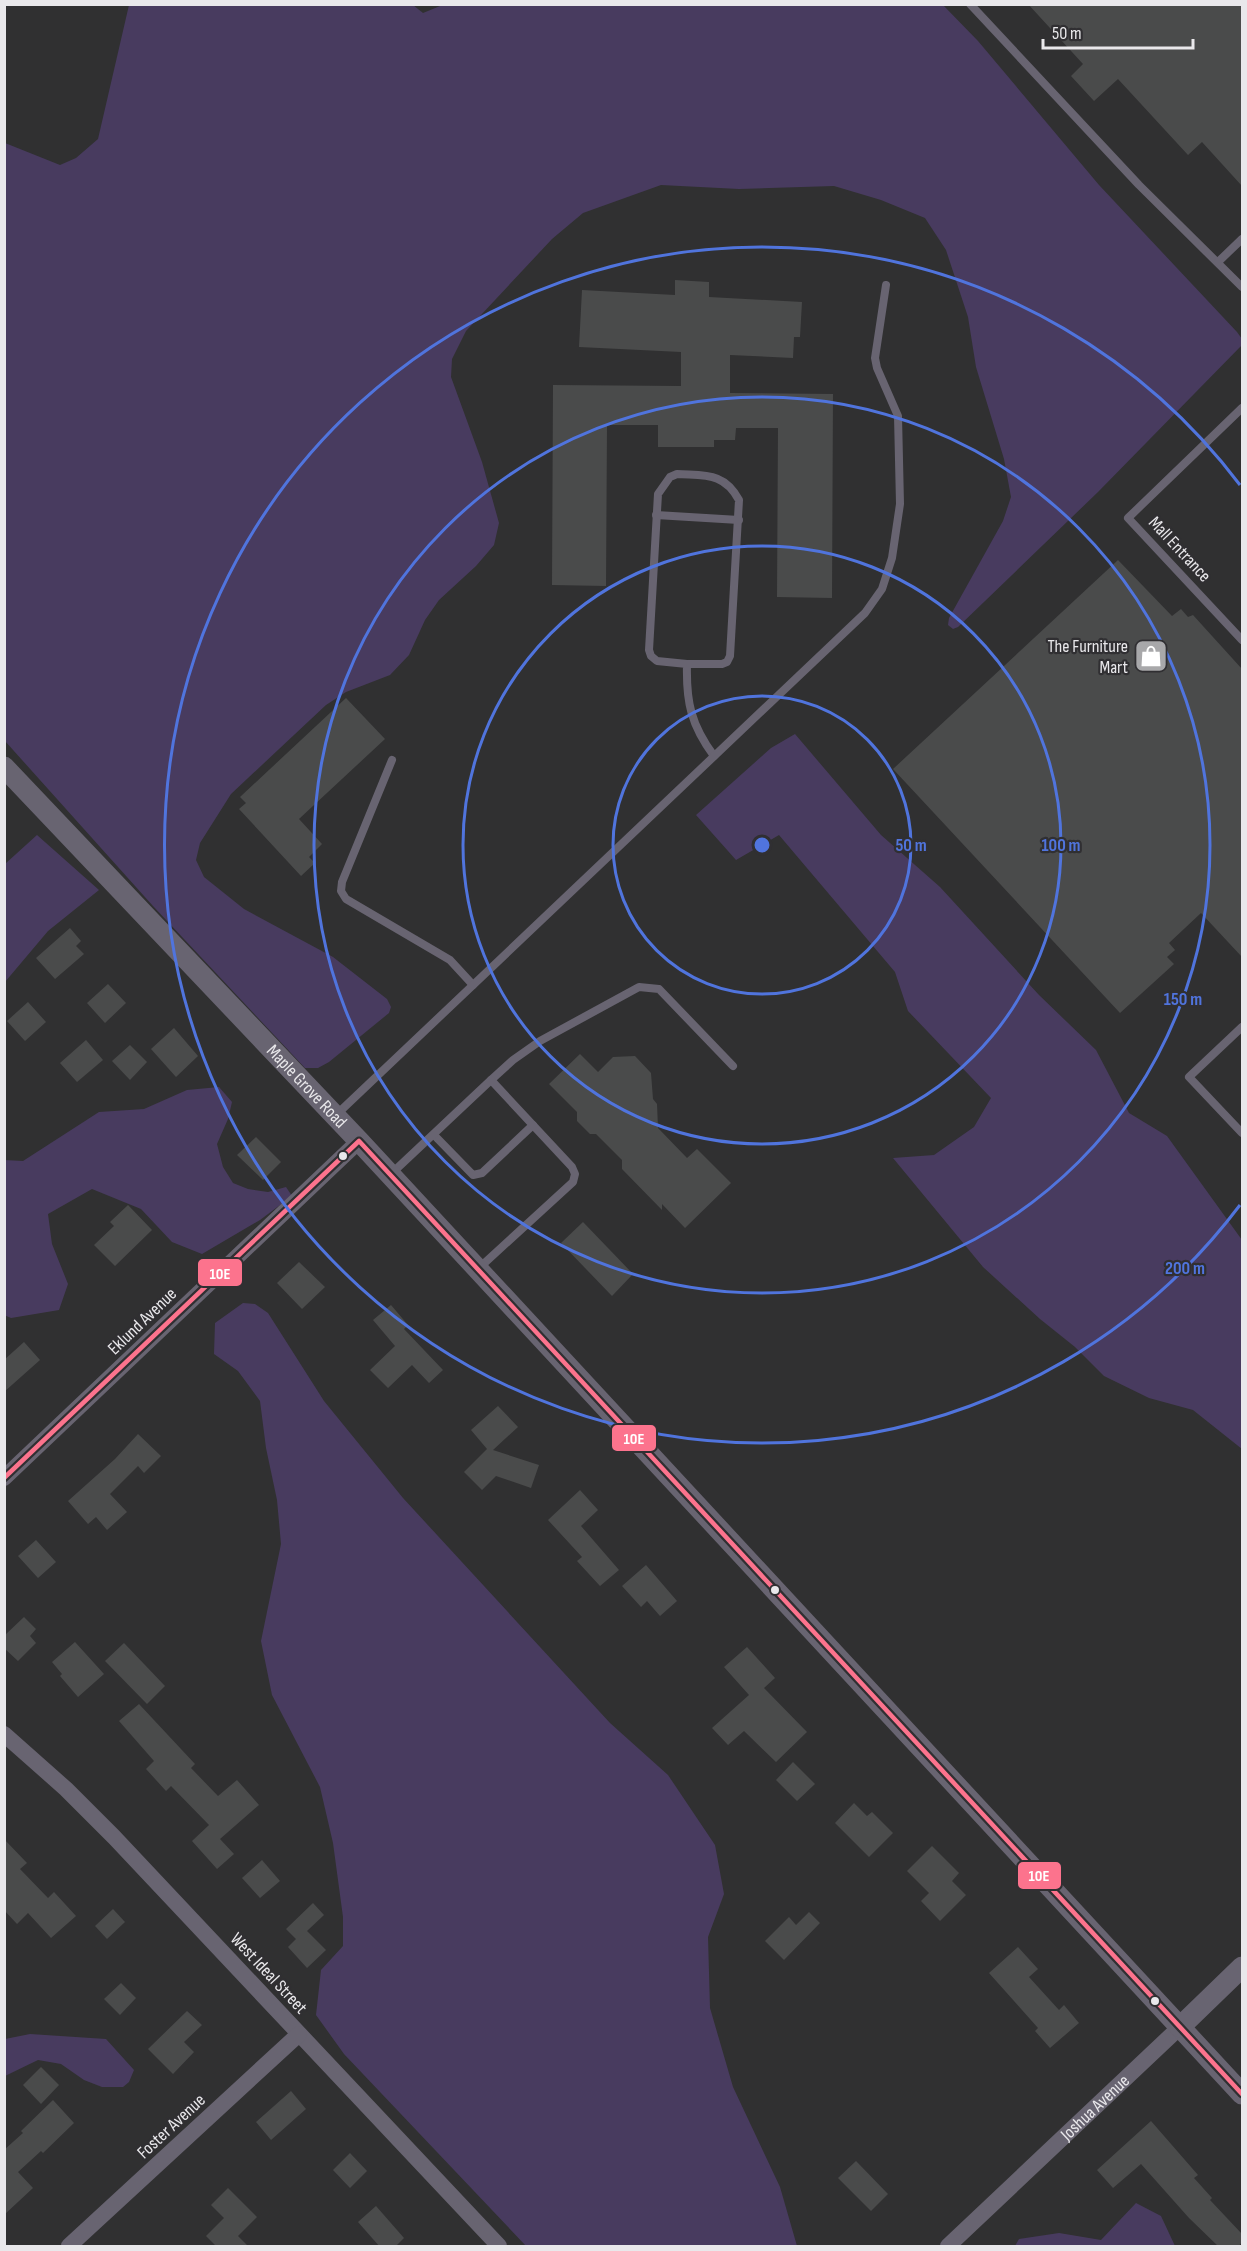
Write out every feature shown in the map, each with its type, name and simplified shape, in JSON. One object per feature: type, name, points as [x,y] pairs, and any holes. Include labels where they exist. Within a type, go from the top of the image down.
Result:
[{"type":"street","name":"Maple Grove Road","points":[[4,767],[335,1116],[1242,2094]]},
{"type":"street","name":"Eklund Avenue","points":[[4,1478],[358,1142]]},
{"type":"street","name":"West Ideal Street","points":[[4,1734],[66,1789],[106,1829],[499,2247]]},
{"type":"street","name":"Joshua Avenue","points":[[948,2247],[1242,1967]]},
{"type":"street","name":"Foster Avenue","points":[[69,2247],[299,2034]]},
{"type":"lane","points":[[970,4],[1139,184],[1242,287]]},
{"type":"lane","points":[[1218,262],[1242,239]]},
{"type":"lane","points":[[335,1116],[865,614],[882,589],[892,558],[900,504],[898,416],[877,368],[875,358],[886,285]]},
{"type":"lane","name":"Mall Entrance","points":[[1242,408],[1128,519],[1242,640]]},
{"type":"lane","points":[[677,474],[721,479],[735,492],[739,500],[739,520],[730,656],[727,662],[687,664],[657,661],[651,656],[650,650],[658,494],[670,477],[677,474]]},
{"type":"lane","points":[[656,515],[739,520]]},
{"type":"lane","points":[[687,664],[688,698],[693,722],[702,740],[714,756]]},
{"type":"lane","points":[[392,760],[342,882],[341,891],[346,899],[450,960],[473,985]]},
{"type":"lane","points":[[390,1175],[513,1060],[540,1041],[639,987],[659,989],[733,1066]]},
{"type":"lane","points":[[1242,1027],[1189,1077],[1242,1134]]},
{"type":"lane","points":[[477,1269],[573,1182],[575,1174],[572,1167],[491,1080]]},
{"type":"lane","points":[[434,1135],[473,1175],[482,1173],[532,1125]]},
{"type":"shaded area","points":[[445,4],[943,5],[978,41],[1099,185],[1237,332],[1242,339],[1242,345],[1098,492],[958,627],[953,629],[948,625],[949,618],[1003,521],[1011,497],[1004,459],[976,367],[968,317],[946,250],[925,218],[881,200],[834,186],[739,189],[661,185],[583,213],[552,239],[466,331],[452,359],[451,377],[482,462],[499,523],[494,545],[476,566],[439,600],[425,620],[409,655],[390,675],[346,692],[326,705],[231,794],[200,843],[196,860],[204,877],[244,909],[333,957],[387,999],[391,1007],[389,1013],[329,1062],[318,1068],[305,1068],[153,906],[5,741],[5,143],[60,165],[76,158],[98,139],[129,5],[413,5],[423,13]]},
{"type":"shaded area","points":[[795,734],[881,835],[940,887],[1039,995],[1096,1050],[1129,1113],[1167,1136],[1242,1240],[1242,1449],[1193,1410],[1149,1398],[1104,1376],[1075,1347],[1040,1319],[983,1267],[893,1158],[934,1155],[974,1127],[991,1098],[908,1011],[895,972],[779,835],[736,860],[696,815],[771,748]]},
{"type":"shaded area","points":[[37,835],[99,890],[48,931],[5,982],[5,864]]},
{"type":"shaded area","points":[[219,1087],[232,1102],[228,1119],[217,1144],[223,1167],[233,1183],[248,1189],[268,1192],[286,1187],[292,1196],[260,1220],[202,1254],[172,1242],[141,1209],[92,1189],[48,1214],[52,1244],[68,1284],[59,1310],[11,1318],[4,1315],[4,1160],[23,1161],[99,1112],[144,1109],[187,1090]]},
{"type":"shaded area","points":[[243,1303],[255,1304],[268,1313],[324,1401],[403,1498],[610,1723],[668,1775],[715,1845],[724,1894],[708,1937],[710,2008],[733,2087],[780,2187],[797,2246],[526,2246],[344,2054],[316,2015],[321,1970],[343,1946],[343,1917],[333,1843],[320,1787],[272,1695],[261,1641],[281,1544],[277,1500],[266,1448],[260,1401],[238,1371],[214,1354],[215,1323]]},
{"type":"shaded area","points":[[30,2034],[106,2039],[134,2070],[129,2082],[123,2087],[102,2087],[84,2080],[61,2064],[38,2060],[5,2076],[5,2039]]},
{"type":"shaded area","points":[[1136,2203],[1161,2216],[1175,2246],[1015,2246],[1019,2239],[1059,2233],[1101,2240]]},
{"type":"building","points":[[1028,4],[1242,4],[1242,186],[1202,142],[1188,155],[1118,79],[1094,101],[1071,76],[1083,64]]},
{"type":"building","points":[[675,280],[709,282],[709,297],[802,302],[800,337],[794,337],[793,358],[730,355],[730,393],[833,394],[832,598],[777,597],[778,428],[736,428],[735,440],[714,440],[714,447],[658,447],[658,425],[607,425],[606,586],[552,585],[553,385],[681,386],[681,352],[579,347],[582,290],[675,295]]},
{"type":"building","points":[[1118,560],[1172,616],[1181,609],[1188,617],[1193,615],[1242,669],[1242,957],[1201,913],[1169,943],[1175,950],[1167,957],[1174,964],[1120,1013],[893,769]]},
{"type":"building","points":[[346,698],[385,739],[299,819],[322,844],[309,857],[315,863],[301,876],[239,809],[246,803],[240,797]]},
{"type":"building","points":[[70,928],[81,941],[76,946],[84,954],[55,979],[36,958]]},
{"type":"building","points":[[108,984],[126,1003],[105,1023],[87,1003]]},
{"type":"building","points":[[28,1002],[46,1022],[25,1041],[7,1021]]},
{"type":"building","points":[[174,1028],[198,1056],[176,1077],[151,1049]]},
{"type":"building","points":[[86,1040],[103,1060],[77,1082],[60,1063]]},
{"type":"building","points":[[130,1045],[147,1062],[130,1080],[112,1061]]},
{"type":"building","points":[[580,1054],[598,1072],[613,1057],[635,1056],[651,1073],[653,1099],[657,1104],[658,1128],[687,1158],[697,1149],[731,1183],[685,1228],[662,1204],[662,1210],[622,1169],[622,1160],[596,1134],[590,1134],[577,1121],[577,1112],[549,1084]]},
{"type":"building","points":[[256,1137],[281,1162],[263,1180],[237,1155]]},
{"type":"building","points":[[128,1205],[152,1230],[115,1266],[94,1245],[114,1226],[110,1222]]},
{"type":"building","points":[[583,1222],[633,1274],[612,1296],[561,1243]]},
{"type":"building","points":[[299,1262],[325,1287],[302,1309],[277,1283]]},
{"type":"building","points":[[391,1305],[408,1325],[404,1329],[443,1370],[429,1383],[412,1365],[388,1388],[370,1370],[395,1346],[373,1320]]},
{"type":"building","points":[[24,1342],[40,1360],[4,1392],[4,1360]]},
{"type":"building","points":[[498,1406],[518,1427],[493,1450],[539,1465],[531,1488],[496,1476],[482,1490],[464,1472],[487,1449],[471,1430]]},
{"type":"building","points":[[138,1434],[161,1456],[144,1473],[138,1466],[110,1494],[127,1512],[107,1530],[96,1517],[88,1524],[68,1501],[115,1459]]},
{"type":"building","points":[[580,1490],[598,1510],[581,1526],[619,1570],[600,1586],[577,1561],[582,1557],[548,1520]]},
{"type":"building","points":[[36,1540],[56,1562],[38,1578],[18,1556]]},
{"type":"building","points":[[646,1565],[677,1601],[660,1616],[647,1601],[641,1607],[622,1586]]},
{"type":"building","points":[[24,1617],[36,1629],[30,1636],[36,1643],[18,1661],[4,1648],[4,1636]]},
{"type":"building","points":[[75,1642],[104,1674],[78,1697],[60,1676],[62,1674],[52,1662]]},
{"type":"building","points":[[124,1643],[165,1686],[147,1704],[105,1661]]},
{"type":"building","points":[[747,1647],[775,1678],[764,1688],[807,1732],[776,1762],[744,1731],[728,1745],[712,1728],[749,1695],[724,1667]]},
{"type":"building","points":[[139,1704],[195,1764],[191,1768],[218,1796],[237,1780],[259,1805],[220,1839],[234,1854],[217,1869],[192,1841],[209,1825],[171,1786],[166,1791],[146,1769],[154,1761],[119,1721]]},
{"type":"building","points":[[793,1762],[815,1784],[797,1801],[776,1780]]},
{"type":"building","points":[[854,1803],[867,1816],[872,1812],[893,1833],[869,1857],[835,1823]]},
{"type":"building","points":[[4,1839],[27,1863],[20,1869],[48,1898],[54,1892],[76,1916],[51,1938],[28,1913],[17,1924],[4,1910]]},
{"type":"building","points":[[932,1846],[959,1873],[952,1881],[966,1895],[940,1921],[921,1901],[929,1893],[907,1871]]},
{"type":"building","points":[[262,1860],[280,1881],[260,1898],[242,1878]]},
{"type":"building","points":[[313,1903],[324,1915],[307,1931],[326,1950],[307,1968],[288,1947],[296,1939],[286,1929]]},
{"type":"building","points":[[113,1909],[125,1922],[107,1939],[95,1926]]},
{"type":"building","points":[[809,1912],[820,1923],[784,1960],[765,1941],[789,1917],[796,1925]]},
{"type":"building","points":[[1018,1947],[1038,1969],[1029,1977],[1059,2010],[1064,2005],[1079,2023],[1050,2048],[1035,2031],[1038,2028],[989,1973]]},
{"type":"building","points":[[121,1983],[136,1998],[120,2015],[104,1999]]},
{"type":"building","points":[[187,2011],[202,2025],[184,2042],[194,2052],[173,2074],[148,2049]]},
{"type":"building","points":[[41,2067],[59,2085],[41,2104],[23,2085]]},
{"type":"building","points":[[291,2091],[306,2109],[271,2140],[256,2122]]},
{"type":"building","points":[[53,2100],[74,2123],[43,2153],[41,2151],[18,2172],[33,2188],[4,2215],[4,2150]]},
{"type":"building","points":[[1151,2121],[1198,2175],[1194,2178],[1212,2198],[1210,2200],[1242,2234],[1242,2242],[1238,2247],[1219,2247],[1189,2218],[1141,2164],[1113,2188],[1097,2170]]},
{"type":"building","points":[[350,2153],[367,2171],[350,2188],[333,2170]]},
{"type":"building","points":[[856,2161],[888,2194],[871,2211],[838,2178]]},
{"type":"building","points":[[228,2188],[257,2217],[238,2236],[249,2247],[217,2247],[206,2236],[224,2218],[211,2205]]},
{"type":"building","points":[[376,2206],[404,2238],[395,2247],[380,2247],[358,2222]]},
{"type":"transit line","name":"10E","points":[[4,1478],[359,1141],[1242,2094]]},
{"type":"place","name":"The Furniture Mart","points":[[1151,656]]}]
